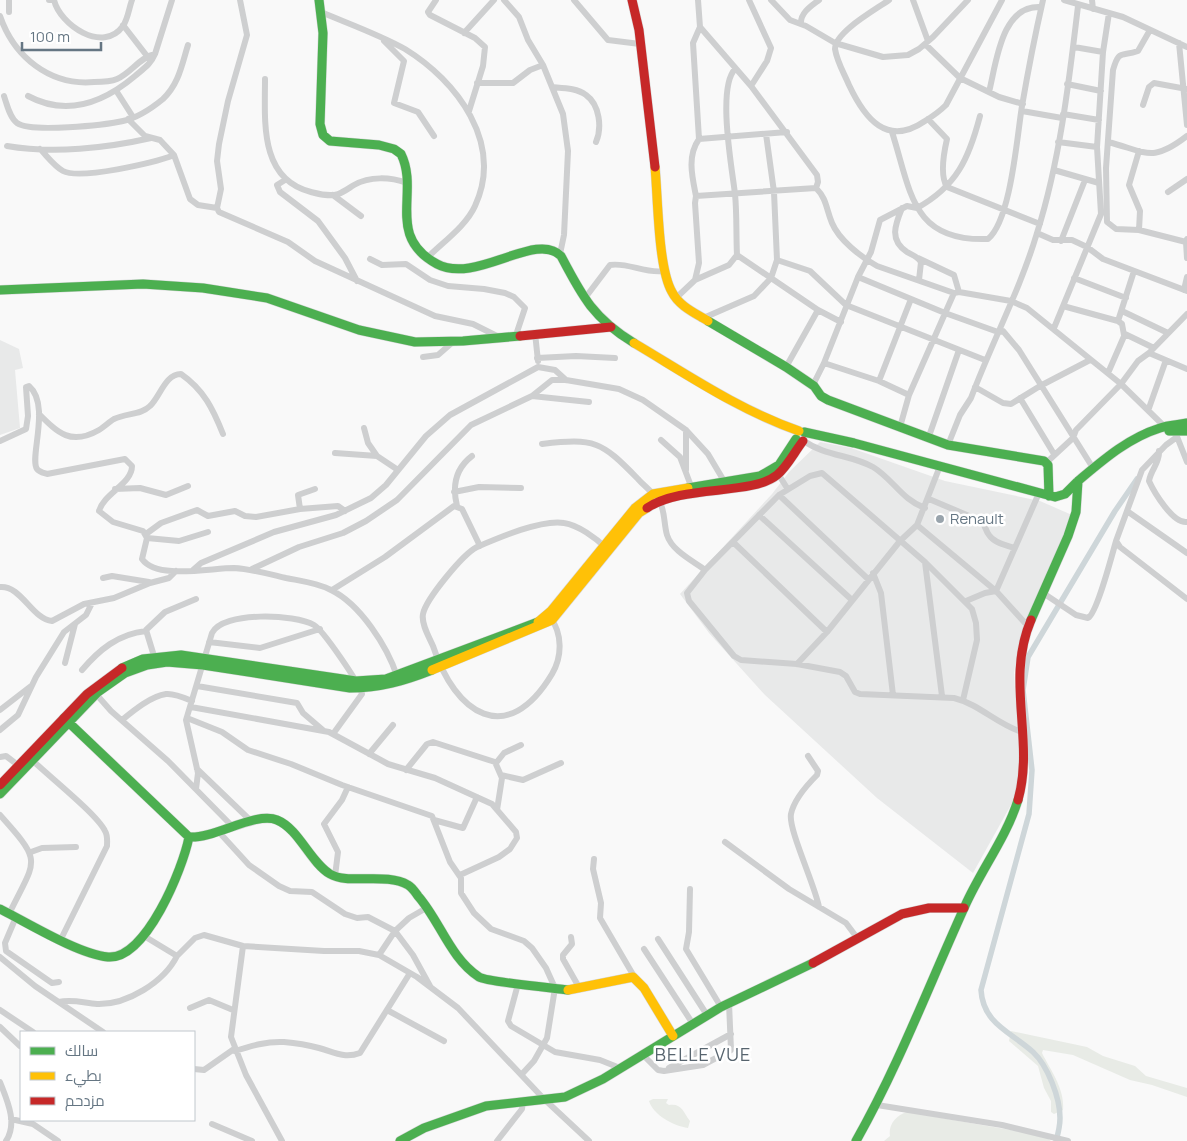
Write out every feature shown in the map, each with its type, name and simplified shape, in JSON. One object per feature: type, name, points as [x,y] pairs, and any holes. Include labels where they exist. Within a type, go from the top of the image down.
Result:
[{"type":"street","points":[[10,0],[10,12]]},
{"type":"street","points":[[49,0],[54,0],[61,16],[83,34],[95,36],[108,35],[123,25],[132,0]]},
{"type":"street","points":[[28,96],[50,104],[74,106],[104,99],[117,92],[150,64],[172,0]]},
{"type":"street","points":[[217,208],[221,188],[217,170],[219,144],[228,102],[247,35],[240,0]]},
{"type":"street","points":[[319,0],[324,32],[320,124],[323,135],[335,142],[387,146],[396,150],[404,158],[407,183],[407,226],[415,243],[428,257],[439,266],[457,270],[503,260],[534,249],[552,250],[560,254]]},
{"type":"street","points":[[436,0],[428,12],[430,15],[464,33],[485,47],[483,66],[469,111]]},
{"type":"street","points":[[464,33],[494,0]]},
{"type":"street","points":[[504,0],[519,17],[528,40],[543,66],[563,114],[568,151],[567,186],[560,254],[569,275],[585,298],[611,327],[726,398],[782,425],[816,448],[869,465],[889,479],[906,498],[925,508]]},
{"type":"street","points":[[574,0],[608,40],[640,44]]},
{"type":"street","points":[[632,0],[652,134],[664,271],[668,284],[676,298],[702,319],[786,367],[813,385],[821,396],[828,400],[948,445],[974,451],[1023,456],[1046,463]]},
{"type":"street","points":[[695,280],[699,263],[696,196],[691,151],[699,139],[693,43],[700,27],[698,0]]},
{"type":"street","points":[[749,0],[771,48],[767,61],[751,86]]},
{"type":"street","points":[[771,0],[790,20],[802,24],[835,43],[884,57],[908,55],[927,42],[968,0]]},
{"type":"street","points":[[802,24],[801,20],[806,11],[819,0]]},
{"type":"street","points":[[889,0],[841,34],[835,43],[836,55],[861,106],[880,127],[892,132],[906,131],[938,114],[946,105],[1002,0]]},
{"type":"street","points":[[1064,0],[1078,6],[1109,13],[1187,47]]},
{"type":"street","points":[[1092,0],[1093,9]]},
{"type":"street","points":[[916,2],[927,42],[960,78],[1022,108],[1063,116],[1099,120]]},
{"type":"street","points":[[892,132],[917,208],[928,224],[958,237],[971,239],[988,239],[994,234],[1004,211],[1019,138],[1022,108],[1042,3]]},
{"type":"street","points":[[989,92],[999,45],[1008,28],[1014,20],[1029,8],[1042,3]]},
{"type":"street","points":[[948,445],[1011,301],[1040,224],[1054,170],[1074,47],[1078,6]]},
{"type":"street","points":[[321,12],[377,35],[406,50],[459,96],[475,122],[483,164],[477,198],[469,215],[428,257]]},
{"type":"street","points":[[1054,328],[1101,214],[1097,147],[1103,52],[1109,13]]},
{"type":"street","points":[[0,16],[6,29],[21,50],[42,71],[59,80],[84,83],[113,81],[133,69],[147,56],[155,54]]},
{"type":"street","points":[[123,25],[147,56]]},
{"type":"street","points":[[700,27],[734,70],[751,86],[787,132],[817,175],[816,188],[826,198],[836,232],[866,260],[877,266],[956,293],[1011,301],[1027,308],[1108,373],[1173,430],[1187,462]]},
{"type":"street","points":[[1150,30],[1138,51],[1123,53],[1116,60],[1112,81],[1105,178],[1107,222],[1116,229],[1139,230],[1186,241],[1187,258]]},
{"type":"street","points":[[377,35],[404,61],[395,104],[418,112],[434,136]]},
{"type":"street","points":[[1179,43],[1185,89],[1187,125]]},
{"type":"street","points":[[4,96],[13,118],[22,126],[61,128],[131,118],[163,99],[174,86],[181,72],[188,45]]},
{"type":"street","points":[[1074,47],[1103,52]]},
{"type":"street","points":[[477,84],[513,83],[530,70],[543,66]]},
{"type":"street","points":[[676,298],[695,280],[729,265],[737,255],[735,195],[727,137],[728,78],[734,70]]},
{"type":"street","points":[[265,79],[266,134],[273,162],[285,180],[302,189],[333,195],[361,216]]},
{"type":"street","points":[[1068,84],[1101,91]]},
{"type":"street","points":[[1143,105],[1151,84],[1185,89]]},
{"type":"street","points":[[552,86],[573,89],[586,94],[590,99],[597,112],[600,128],[596,142]]},
{"type":"street","points":[[117,92],[131,118],[145,136],[160,140],[174,155],[190,200],[201,206],[217,208],[224,216],[288,242],[316,262],[434,316],[473,324],[497,336]]},
{"type":"street","points":[[813,385],[841,322],[880,220],[907,206],[917,208],[947,187],[973,144],[980,116]]},
{"type":"street","points":[[928,119],[947,139],[944,165],[947,187],[1040,224]]},
{"type":"street","points":[[699,139],[787,132]]},
{"type":"street","points":[[702,319],[754,296],[771,278],[777,260],[774,192],[766,134]]},
{"type":"street","points":[[1108,142],[1139,151],[1163,152],[1187,136]]},
{"type":"street","points":[[7,146],[40,149],[126,144],[152,138]]},
{"type":"street","points":[[1058,142],[1097,147]]},
{"type":"street","points":[[40,149],[56,166],[68,173],[130,168],[174,155]]},
{"type":"street","points":[[1139,151],[1129,184],[1140,211],[1139,230]]},
{"type":"street","points":[[1054,170],[1099,183]]},
{"type":"street","points":[[333,195],[369,180],[394,179],[407,183]]},
{"type":"street","points":[[1168,192],[1187,179]]},
{"type":"street","points":[[285,180],[278,184],[278,190],[318,221],[345,258],[357,281]]},
{"type":"street","points":[[1061,240],[1085,180]]},
{"type":"street","points":[[696,196],[735,195],[816,188]]},
{"type":"street","points":[[900,428],[909,395],[932,340],[956,293],[954,275],[918,258],[899,246],[895,236],[895,226],[902,208]]},
{"type":"street","points":[[1037,233],[1061,240],[1072,240],[1087,247],[1103,259],[1186,290],[1187,277]]},
{"type":"street","points":[[737,255],[818,310],[841,322]]},
{"type":"street","points":[[918,258],[922,267],[920,280]]},
{"type":"street","points":[[370,259],[382,265],[406,264],[430,280],[448,286],[484,289],[514,297],[524,308],[516,334]]},
{"type":"street","points":[[777,260],[810,271],[846,305],[985,360]]},
{"type":"street","points":[[585,298],[610,265],[618,264],[655,273],[664,271]]},
{"type":"street","points":[[1118,321],[1134,271]]},
{"type":"street","points":[[858,277],[945,313],[998,332],[1003,332],[1011,338],[1093,468]]},
{"type":"street","points":[[1074,278],[1126,298]]},
{"type":"street","points":[[0,290],[144,284],[203,288],[267,298],[388,338],[421,342],[454,341],[535,332],[611,327]]},
{"type":"street","points":[[880,381],[911,299]]},
{"type":"street","points":[[1063,306],[1118,321],[1122,324],[1124,335],[1108,373]]},
{"type":"street","points":[[786,367],[818,310]]},
{"type":"street","points":[[1122,311],[1168,333]]},
{"type":"street","points":[[1049,496],[1046,463],[1073,438],[1076,430],[1121,384],[1138,361],[1152,351],[1187,314]]},
{"type":"street","points":[[535,332],[538,367]]},
{"type":"street","points":[[1124,335],[1166,360],[1187,369]]},
{"type":"street","points":[[423,356],[438,355],[454,341]]},
{"type":"street","points":[[928,438],[959,350]]},
{"type":"street","points":[[537,358],[576,356],[614,358]]},
{"type":"street","points":[[975,387],[1007,404],[1090,360]]},
{"type":"street","points":[[1149,408],[1166,360]]},
{"type":"street","points":[[824,363],[880,381],[909,395]]},
{"type":"street","points":[[193,570],[201,563],[274,532],[345,510],[371,498],[398,470],[426,436],[450,415],[538,367],[555,370],[566,380]]},
{"type":"street","points":[[39,414],[65,437],[92,433],[116,418],[145,410],[153,403],[171,378],[181,374],[208,400],[223,434]]},
{"type":"street","points":[[251,569],[299,547],[343,533],[366,521],[397,500],[471,425],[532,396],[552,380],[566,380],[619,389],[631,393],[660,410],[686,430],[708,454],[724,481]]},
{"type":"street","points":[[0,441],[20,434],[26,428],[27,386],[36,395],[39,414],[35,458],[37,469],[47,474],[128,460],[132,466],[132,472],[98,510],[110,520],[138,528],[146,536],[179,541],[208,532]]},
{"type":"street","points":[[532,396],[589,402]]},
{"type":"street","points":[[1020,398],[1054,454]]},
{"type":"street","points":[[1043,593],[1076,615],[1088,618],[1092,616],[1116,541],[1142,470],[1159,451],[1173,430],[1187,423]]},
{"type":"street","points":[[364,428],[368,443],[378,456],[398,470]]},
{"type":"street","points":[[686,430],[686,470]]},
{"type":"street","points":[[801,437],[820,436],[1049,496],[1061,496],[1112,453],[1154,430],[1187,431]]},
{"type":"street","points":[[655,497],[753,484],[776,472],[801,437]]},
{"type":"street","points":[[542,444],[574,440],[594,442],[619,459],[655,497],[671,542],[680,553],[705,570]]},
{"type":"street","points":[[661,440],[680,457],[691,486]]},
{"type":"street","points":[[1159,451],[1160,459],[1150,474],[1149,480],[1164,507],[1178,520],[1187,522]]},
{"type":"street","points":[[335,452],[378,456]]},
{"type":"street","points":[[472,456],[459,470],[454,492],[457,506],[462,509],[480,546]]},
{"type":"street","points":[[797,664],[827,632],[900,541],[917,525],[929,499],[940,466]]},
{"type":"street","points":[[0,794],[104,678],[120,667],[154,656],[181,655],[204,662],[333,686],[386,682],[438,664],[550,617],[636,508],[655,497],[691,486],[755,477],[776,472]]},
{"type":"street","points":[[776,472],[788,488]]},
{"type":"street","points":[[963,700],[977,640],[974,615],[966,601],[925,562],[825,475],[818,473],[788,488],[759,515],[690,587],[687,596],[734,656],[741,660],[757,663],[797,664],[840,672],[846,676],[857,693],[942,696],[963,700],[1003,725],[1022,732]]},
{"type":"street","points":[[856,1141],[897,1066],[964,908],[1007,827],[1022,789],[1025,766],[1019,676],[1022,646],[1076,512],[1078,482]]},
{"type":"street","points":[[115,490],[140,488],[166,495],[188,486]]},
{"type":"street","points":[[454,492],[479,487],[520,488]]},
{"type":"street","points":[[300,509],[298,495],[315,489]]},
{"type":"street","points":[[996,591],[1039,493]]},
{"type":"street","points":[[779,496],[868,579]]},
{"type":"street","points":[[929,499],[981,521],[986,526],[988,534],[994,540],[1014,548]]},
{"type":"street","points":[[345,510],[338,506],[300,509],[256,517],[244,516],[235,511],[208,516],[197,510],[161,523],[146,536],[143,551],[144,561],[153,568],[176,571],[251,569],[332,590],[353,606],[376,634],[390,657],[397,676]]},
{"type":"street","points":[[332,590],[385,557],[448,510],[457,506]]},
{"type":"street","points":[[1127,511],[1187,553]]},
{"type":"street","points":[[759,515],[852,600]]},
{"type":"street","points":[[550,617],[560,649],[556,666],[532,701],[512,714],[496,717],[474,709],[448,683],[438,664],[423,619],[424,610],[459,561],[480,546],[535,526],[560,522],[571,524],[606,548]]},
{"type":"street","points":[[917,525],[996,591],[1025,623],[1031,620]]},
{"type":"street","points":[[1116,541],[1120,547],[1187,599]]},
{"type":"street","points":[[733,542],[827,632]]},
{"type":"street","points":[[925,562],[942,696]]},
{"type":"street","points":[[2,585],[50,621],[76,607],[114,598],[150,583],[172,577],[176,571]]},
{"type":"street","points":[[873,573],[881,593],[893,695]]},
{"type":"street","points":[[103,578],[112,576],[150,583]]},
{"type":"street","points":[[966,601],[985,593],[996,591]]},
{"type":"street","points":[[82,670],[105,646],[133,633],[146,631],[164,612],[196,599]]},
{"type":"street","points":[[0,730],[18,715],[32,685],[64,632],[88,612],[92,603]]},
{"type":"street","points":[[196,789],[197,769],[188,736],[187,718],[209,642],[214,628],[219,624],[252,617],[301,621],[311,623],[320,629],[358,684],[361,697],[334,734]]},
{"type":"street","points":[[65,663],[75,623]]},
{"type":"street","points":[[209,642],[260,648],[320,629]]},
{"type":"street","points":[[146,631],[154,656]]},
{"type":"street","points":[[66,720],[111,681],[147,665],[167,662],[204,662]]},
{"type":"street","points":[[386,682],[397,676],[438,664]]},
{"type":"street","points":[[0,710],[32,685]]},
{"type":"street","points":[[197,686],[297,702],[303,713],[324,732]]},
{"type":"street","points":[[96,694],[232,826]]},
{"type":"street","points":[[122,720],[134,710],[164,694],[176,695],[192,704],[334,734],[388,764],[435,778],[477,797],[492,804],[517,834],[512,847],[492,862],[460,875]]},
{"type":"street","points":[[187,718],[227,734],[248,750],[292,764],[348,787],[426,813],[434,820],[463,828],[477,797]]},
{"type":"street","points":[[66,720],[189,837],[199,838],[232,826],[272,818],[280,822],[325,870],[335,876],[399,881],[414,889],[428,906],[460,960],[472,974],[484,979],[570,990],[624,978],[635,978]]},
{"type":"street","points":[[369,754],[393,724]]},
{"type":"street","points":[[406,770],[427,744],[433,742],[496,763],[502,775],[498,810]]},
{"type":"street","points":[[496,763],[504,753],[521,744]]},
{"type":"street","points":[[0,757],[6,756],[19,766]]},
{"type":"street","points":[[808,756],[818,771],[793,808],[791,827],[806,862],[819,907]]},
{"type":"street","points":[[0,785],[19,766],[30,759]]},
{"type":"street","points":[[30,759],[94,818],[105,831],[108,839],[107,846],[61,939]]},
{"type":"street","points":[[502,775],[523,780],[560,763]]},
{"type":"street","points":[[197,769],[251,821]]},
{"type":"street","points":[[335,876],[338,852],[324,824],[342,800],[348,787]]},
{"type":"street","points":[[0,815],[30,852],[31,871],[12,916],[5,943],[6,950],[52,983],[59,982]]},
{"type":"street","points":[[434,820],[450,862],[460,875],[462,882],[460,893],[478,918],[491,929],[524,941],[532,948],[546,968],[554,988],[548,1034],[543,1046],[522,1074]]},
{"type":"street","points":[[218,831],[249,865],[278,886],[290,891],[312,892],[345,914],[357,918],[368,917],[396,931],[413,955],[431,987]]},
{"type":"street","points":[[0,909],[91,954],[110,957],[124,953],[144,936],[164,902],[185,857],[189,837]]},
{"type":"street","points":[[725,842],[789,890],[846,923],[858,939]]},
{"type":"street","points":[[30,852],[42,848],[76,847]]},
{"type":"street","points":[[594,859],[594,869],[601,903],[600,918],[635,978],[644,988],[673,1036]]},
{"type":"street","points":[[642,1054],[658,1070],[664,1070],[703,1065],[731,1050],[731,1034],[725,1005],[686,949],[689,932],[690,890]]},
{"type":"street","points":[[379,955],[396,931],[409,918],[428,906]]},
{"type":"street","points":[[400,1141],[424,1128],[475,1109],[543,1098],[565,1097],[604,1078],[725,1005],[858,939],[892,918],[913,910],[964,908]]},
{"type":"street","points":[[58,1002],[71,1000],[98,1004],[132,998],[171,966],[177,956],[195,938],[204,935],[243,946],[324,951],[359,951],[379,955],[431,987],[471,1020],[543,1098],[588,1140]]},
{"type":"street","points":[[144,936],[177,956]]},
{"type":"street","points":[[571,937],[572,944],[563,956],[580,989]]},
{"type":"street","points":[[658,939],[707,1015]]},
{"type":"street","points":[[243,946],[233,1010],[231,1037],[234,1050],[282,1141]]},
{"type":"street","points":[[644,949],[693,1024]]},
{"type":"street","points":[[0,957],[58,1002],[102,1031]]},
{"type":"street","points":[[195,1069],[204,1070],[234,1050],[259,1044],[284,1042],[309,1045],[338,1055],[352,1056],[363,1050],[410,973]]},
{"type":"street","points":[[518,984],[509,1023],[543,1046],[556,1052],[600,1060],[620,1068]]},
{"type":"street","points":[[190,1008],[209,1000],[233,1010]]},
{"type":"street","points":[[0,1010],[32,1031]]},
{"type":"street","points":[[387,1010],[444,1041]]},
{"type":"street","points":[[0,1026],[20,1046]]},
{"type":"street","points":[[664,1070],[731,1034]]},
{"type":"street","points":[[0,1082],[11,1119],[10,1132],[6,1141]]},
{"type":"street","points":[[497,1141],[522,1109],[523,1101]]},
{"type":"street","points":[[877,1105],[1002,1125],[1068,1141]]},
{"type":"street","points":[[11,1119],[33,1124],[58,1141]]},
{"type":"street","points":[[212,1124],[252,1141]]},
{"type":"shaded area","points":[[0,340],[19,349],[23,368],[15,370],[20,428],[0,435]]},
{"type":"shaded area","points":[[820,442],[851,448],[945,481],[1040,501],[1072,515],[1019,642],[1014,673],[1020,775],[1012,803],[973,873],[877,798],[765,695],[709,633],[680,594],[772,494],[789,472]]},
{"type":"shaded area","points":[[1011,1031],[1087,1047],[1103,1056],[1135,1066],[1146,1076],[1187,1088],[1187,1097],[1130,1080],[1073,1055],[1043,1050],[1042,1053],[1057,1080],[1062,1095],[1063,1110],[1054,1114],[1051,1112],[1051,1101],[1044,1088],[1038,1066],[1009,1041]]},
{"type":"shaded area","points":[[653,1099],[668,1099],[666,1103],[669,1105],[680,1107],[690,1121],[688,1128],[677,1125],[659,1115],[649,1101]]},
{"type":"shaded area","points":[[907,1112],[1045,1136],[1051,1141],[884,1141],[890,1136],[890,1128],[894,1121],[899,1115]]},
{"type":"waterway","points":[[1056,1141],[1060,1124],[1058,1101],[1044,1065],[1033,1052],[993,1019],[983,1002],[981,990],[1029,814],[1032,770],[1023,690],[1028,657],[1115,511],[1137,479]]},
{"type":"traffic: fast","points":[[319,0],[323,33],[320,124],[323,135],[330,141],[379,145],[394,149],[401,154],[406,168],[408,227],[412,240],[421,253],[437,264],[452,269],[487,264],[537,249],[550,250],[561,256],[583,295],[598,315],[634,343]]},
{"type":"traffic: fast","points":[[0,290],[143,284],[203,288],[267,298],[359,330],[415,342],[463,341],[520,336]]},
{"type":"traffic: fast","points":[[708,321],[786,367],[814,386],[821,396],[828,400],[948,445],[1044,461],[1048,465],[1049,496]]},
{"type":"traffic: fast","points":[[1031,620],[1068,536],[1076,512],[1078,481],[1116,450],[1148,432],[1187,423]]},
{"type":"traffic: fast","points":[[1169,431],[1187,431]]},
{"type":"traffic: fast","points":[[804,432],[854,443],[1055,497],[1065,494],[1077,482]]},
{"type":"traffic: fast","points":[[688,488],[760,476],[779,465],[796,439]]},
{"type":"traffic: fast","points":[[122,668],[143,659],[181,655],[356,681],[386,679],[538,622]]},
{"type":"traffic: fast","points":[[0,794],[98,692],[125,673],[147,665],[167,662],[203,665],[350,688],[372,687],[392,683],[432,670]]},
{"type":"traffic: fast","points":[[64,718],[189,837],[210,834],[258,819],[268,818],[277,820],[285,824],[292,831],[316,862],[330,874],[347,879],[389,879],[409,886],[426,906],[460,960],[479,977],[507,983],[568,990]]},
{"type":"traffic: fast","points":[[856,1141],[872,1112],[913,1025],[965,906],[1007,828],[1018,800]]},
{"type":"traffic: fast","points":[[0,909],[82,950],[108,957],[122,954],[136,944],[149,929],[160,910],[179,869],[189,837]]},
{"type":"traffic: fast","points":[[400,1141],[424,1128],[486,1106],[565,1097],[603,1079],[721,1007],[813,963]]},
{"type":"traffic: slow","points":[[655,167],[659,232],[667,281],[679,301],[708,321]]},
{"type":"traffic: slow","points":[[634,343],[735,402],[777,423],[799,431]]},
{"type":"traffic: slow","points":[[538,622],[551,611],[635,508],[653,494],[688,488]]},
{"type":"traffic: slow","points":[[432,670],[552,620],[639,513],[647,508]]},
{"type":"traffic: slow","points":[[568,990],[633,977],[644,988],[673,1036]]},
{"type":"traffic: jam","points":[[632,0],[639,30],[655,167]]},
{"type":"traffic: jam","points":[[520,336],[611,327]]},
{"type":"traffic: jam","points":[[647,508],[679,496],[751,486],[765,481],[781,472],[803,441]]},
{"type":"traffic: jam","points":[[1018,800],[1024,755],[1020,665],[1031,620]]},
{"type":"traffic: jam","points":[[0,785],[87,694],[122,668]]},
{"type":"traffic: jam","points":[[813,963],[902,914],[929,908],[964,908]]},
{"type":"place","name":"Renault","points":[[940,519]]},
{"type":"district","name":"BELLE VUE","points":[[703,1055]]}]
